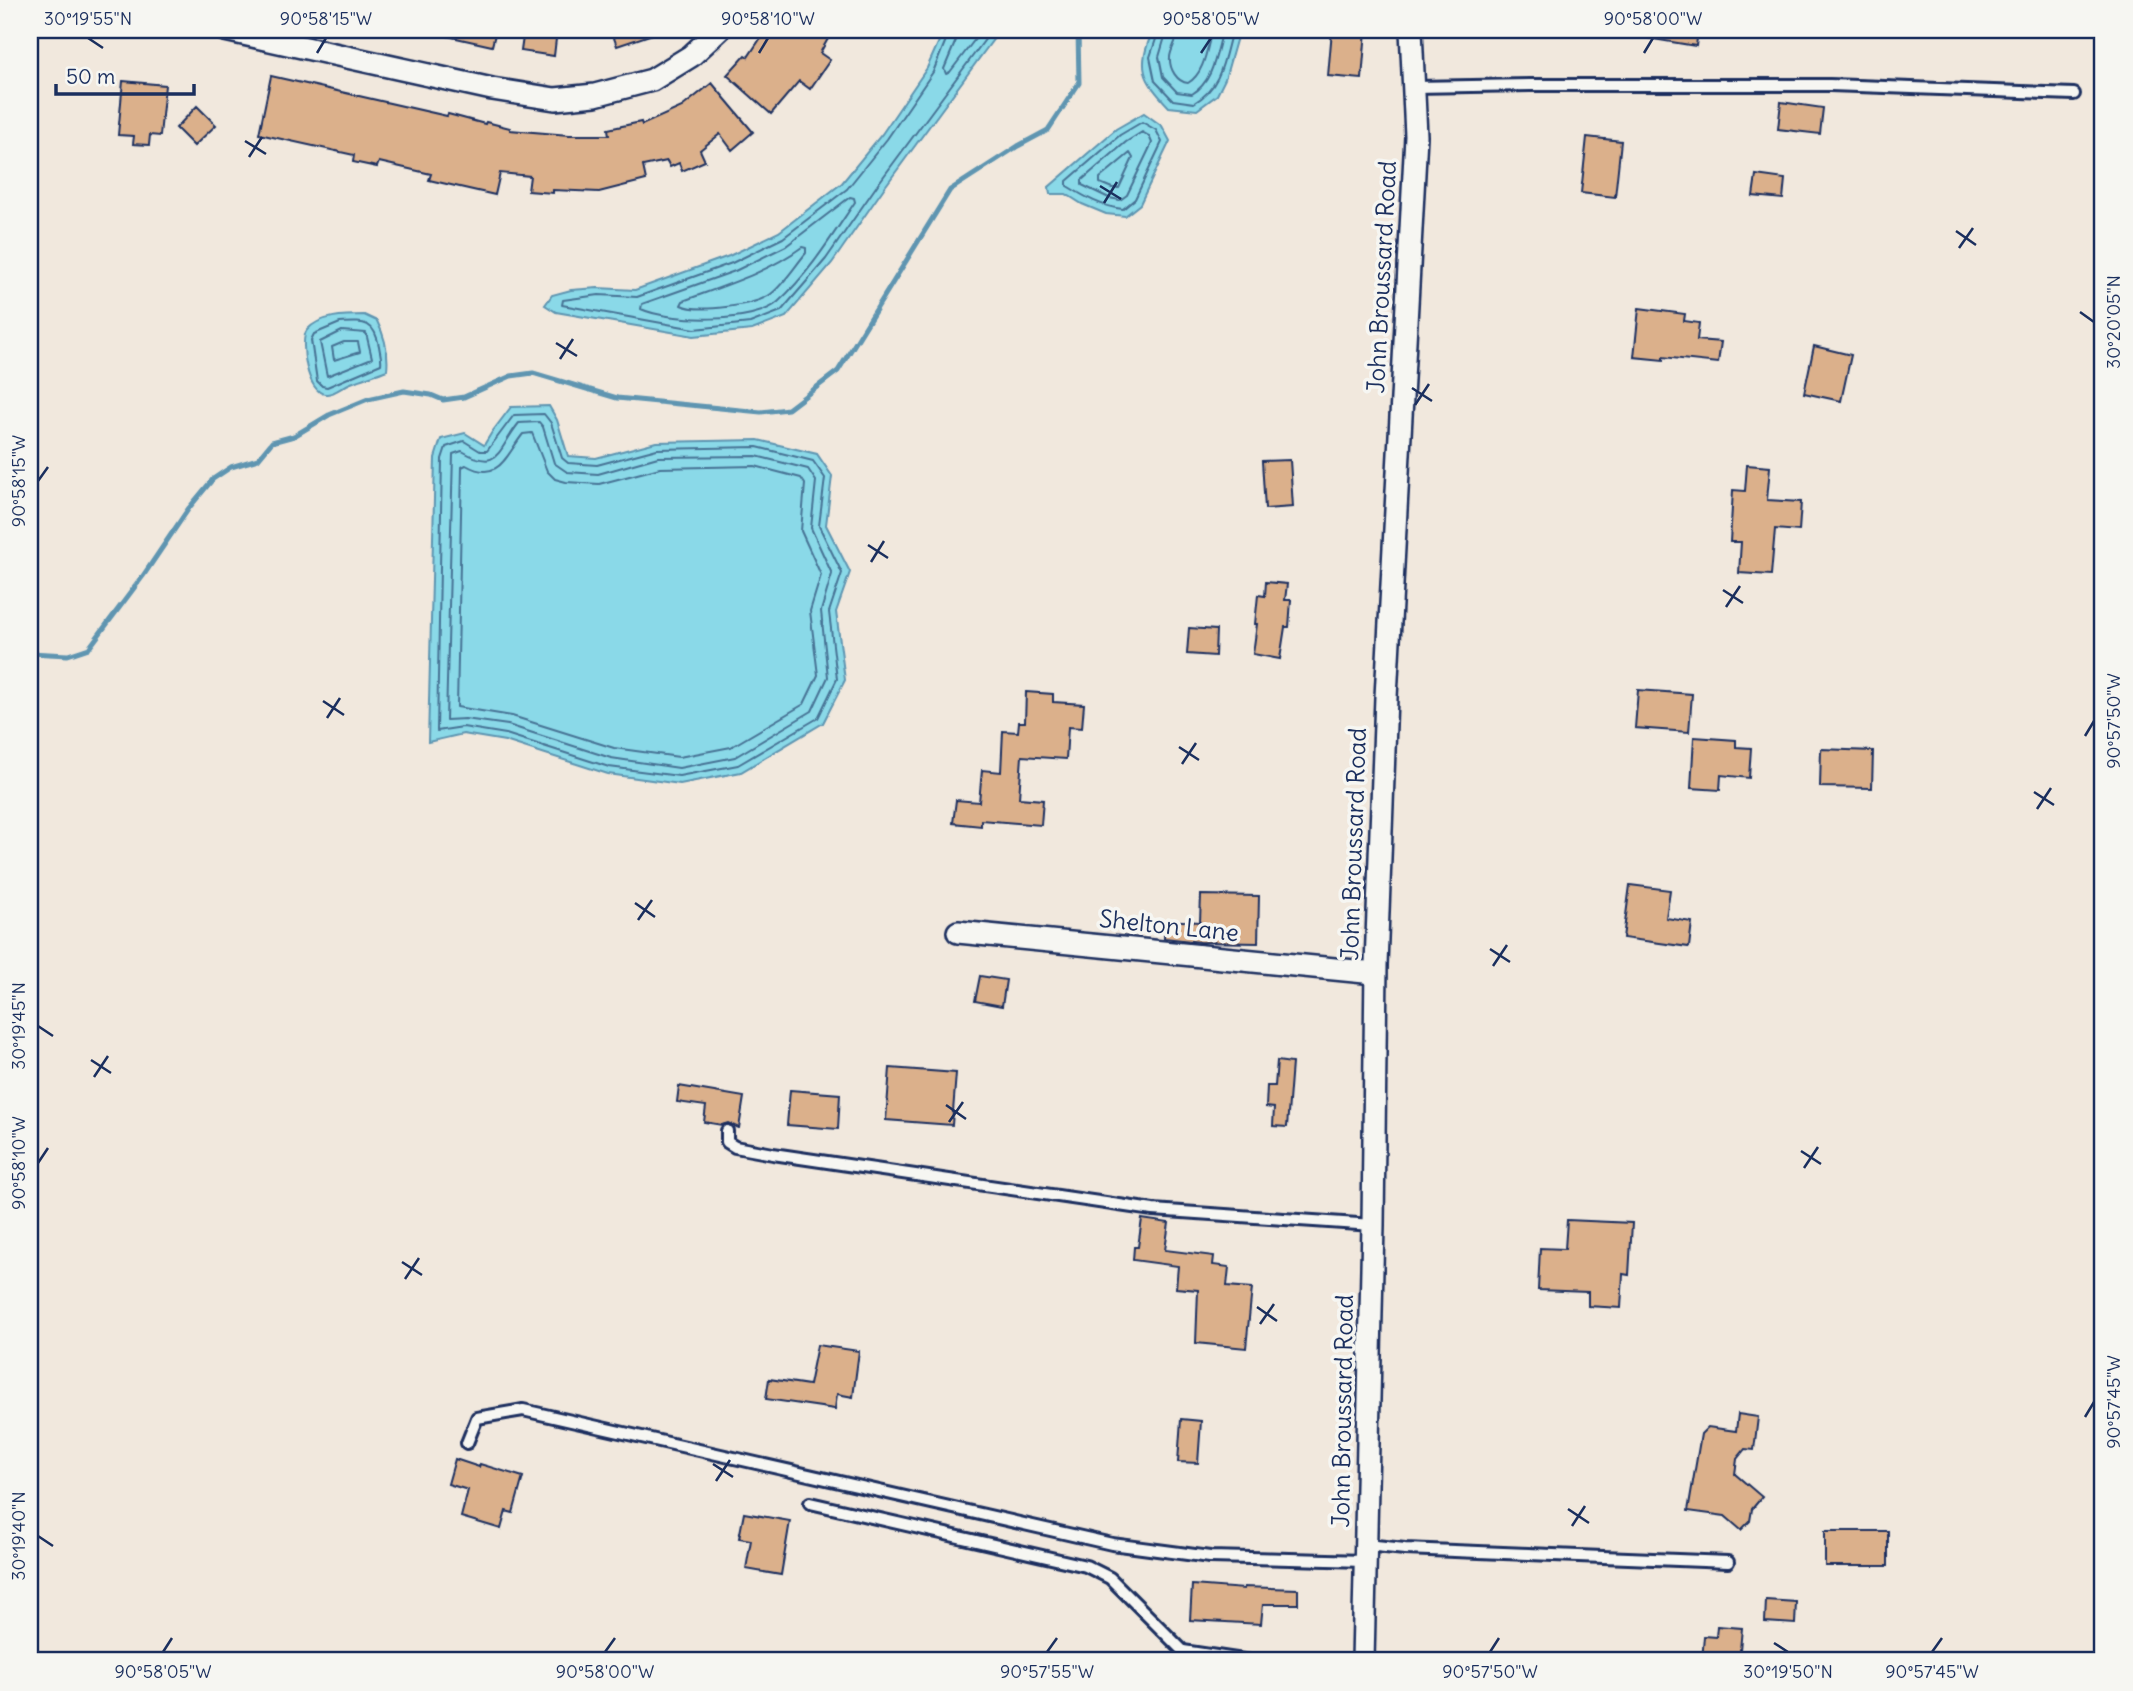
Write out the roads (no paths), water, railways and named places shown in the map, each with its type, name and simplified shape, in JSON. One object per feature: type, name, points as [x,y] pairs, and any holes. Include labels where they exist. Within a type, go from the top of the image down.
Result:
[{"type":"street","points":[[225,30],[492,89],[555,99],[595,95],[652,80],[691,56],[719,30]]},
{"type":"street","name":"John Broussard Road","points":[[1363,1661],[1373,1225],[1375,973],[1386,697],[1416,136],[1410,30]]},
{"type":"street","name":"Shelton Lane","points":[[958,932],[1375,973]]},
{"type":"lane","points":[[1414,87],[1830,85],[2074,94]]},
{"type":"lane","points":[[727,1131],[727,1142],[734,1147],[1140,1208],[1373,1225]]},
{"type":"lane","points":[[467,1443],[477,1418],[523,1410],[1112,1544],[1210,1557],[1365,1553],[1405,1549],[1728,1562]]},
{"type":"lane","points":[[810,1503],[1086,1566],[1110,1578],[1183,1651],[1250,1661]]},
{"type":"water","points":[[944,30],[1000,30],[832,263],[786,317],[752,330],[694,336],[556,312],[545,305],[552,295],[571,290],[635,290],[729,256],[779,232],[842,183],[882,134],[927,68]]},
{"type":"water","points":[[1153,30],[1239,30],[1225,79],[1217,95],[1197,110],[1169,107],[1148,80],[1144,63]]},
{"type":"water","points":[[1144,113],[1162,126],[1170,141],[1140,204],[1125,216],[1106,214],[1066,194],[1050,194],[1049,187],[1116,129]]},
{"type":"water","points":[[364,315],[377,321],[380,327],[387,351],[387,370],[351,383],[333,393],[320,392],[314,386],[306,366],[304,344],[307,330],[326,319]]},
{"type":"water","points":[[549,406],[557,420],[568,456],[596,458],[656,442],[758,440],[817,454],[832,476],[826,525],[850,572],[836,612],[845,680],[823,723],[741,772],[680,784],[608,774],[505,741],[463,734],[428,742],[435,458],[441,439],[465,433],[484,445],[511,407]]},
{"type":"waterway","points":[[30,653],[68,655],[89,648],[189,508],[213,479],[231,467],[258,459],[272,442],[294,436],[329,415],[368,399],[404,391],[431,395],[443,400],[464,397],[511,376],[533,373],[617,398],[761,412],[788,409],[838,371],[950,190],[1048,130],[1079,83],[1078,30]]}]
